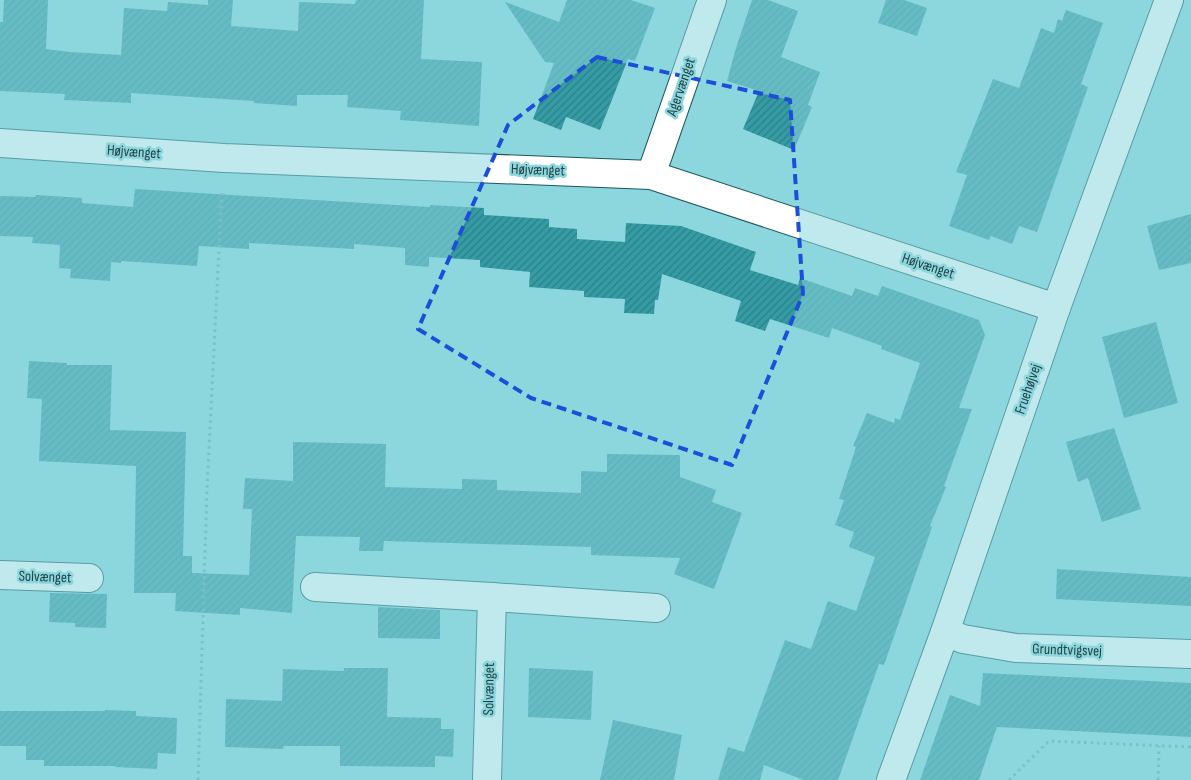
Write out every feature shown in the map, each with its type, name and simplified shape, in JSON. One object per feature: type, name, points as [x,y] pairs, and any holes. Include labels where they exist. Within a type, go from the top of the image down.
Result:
[{"type":"street","name":"Agervænget","points":[[651,175],[712,0]]},
{"type":"street","name":"Fruehøjvej","points":[[891,780],[945,632],[1056,308],[1169,0]]},
{"type":"street","name":"Højvænget","points":[[0,143],[224,158],[651,175],[1056,308]]},
{"type":"street","name":"Solvænget","points":[[0,575],[90,578]]},
{"type":"street","points":[[315,587],[656,608]]},
{"type":"street","name":"Solvænget","points":[[487,780],[492,597]]},
{"type":"street","name":"Grundtvigsvej","points":[[945,632],[964,639],[1016,648],[1191,654]]},
{"type":"path","points":[[198,780],[207,489],[224,158]]},
{"type":"path","points":[[1009,780],[1049,742],[1191,747]]},
{"type":"path","points":[[1158,780],[1159,746]]},
{"type":"highlighted area","points":[[597,57],[790,100],[803,294],[732,465],[531,398],[418,329],[508,125]]},
{"type":"building","points":[[4,0],[48,0],[46,49],[121,55],[124,8],[167,11],[168,2],[208,5],[208,0],[233,0],[231,26],[298,31],[299,2],[355,4],[356,0],[424,0],[421,59],[482,62],[479,126],[400,120],[401,111],[347,107],[348,95],[297,95],[297,106],[254,103],[254,101],[131,93],[131,103],[64,100],[65,94],[0,91],[0,22],[3,22]]},
{"type":"building","points":[[567,0],[631,0],[655,8],[635,61],[628,59],[600,130],[566,117],[561,130],[533,119],[554,63],[545,62],[505,2],[559,22]]},
{"type":"building","points":[[752,0],[768,0],[798,11],[781,57],[820,72],[808,105],[812,107],[794,150],[743,129],[759,91],[727,81]]},
{"type":"building","points":[[886,0],[904,0],[927,8],[917,36],[878,23]]},
{"type":"building","points":[[1066,10],[1103,23],[1081,84],[1088,87],[1037,232],[1019,226],[1012,244],[991,236],[989,240],[949,226],[967,175],[956,172],[993,79],[1019,88],[1041,28],[1054,33],[1058,19],[1062,21]]},
{"type":"building","points":[[135,189],[430,207],[430,205],[484,208],[484,215],[549,219],[549,227],[577,229],[577,239],[625,242],[626,223],[681,226],[756,252],[750,270],[798,285],[800,278],[852,296],[855,288],[878,296],[882,286],[979,320],[985,335],[959,408],[972,409],[944,486],[946,487],[930,526],[932,527],[884,665],[879,664],[838,780],[804,780],[764,765],[760,780],[718,780],[728,747],[744,752],[785,640],[811,649],[828,601],[856,611],[875,557],[849,547],[854,532],[835,525],[844,500],[839,499],[856,447],[853,446],[867,413],[894,423],[895,418],[900,420],[920,363],[881,349],[882,346],[832,328],[829,338],[770,319],[765,331],[735,321],[741,301],[662,274],[658,300],[655,300],[654,314],[624,313],[625,299],[584,297],[584,291],[529,287],[530,272],[480,267],[480,260],[429,257],[429,267],[405,265],[405,248],[354,244],[354,249],[249,243],[249,249],[199,246],[197,266],[111,262],[110,281],[70,278],[71,269],[59,268],[60,245],[32,243],[33,237],[0,236],[0,196],[35,197],[36,195],[82,198],[82,203],[133,207]]},
{"type":"building","points":[[1191,214],[1191,263],[1159,270],[1147,226]]},
{"type":"building","points":[[1156,322],[1178,403],[1124,418],[1102,337]]},
{"type":"building","points":[[29,361],[67,363],[67,365],[112,365],[110,430],[186,432],[183,556],[192,556],[192,573],[249,575],[252,509],[243,509],[245,478],[293,481],[293,442],[386,444],[385,487],[462,489],[462,479],[497,480],[497,490],[581,493],[581,471],[607,472],[607,454],[680,455],[680,477],[716,490],[712,502],[742,513],[714,589],[674,574],[680,558],[591,555],[591,547],[384,541],[383,551],[359,551],[360,537],[296,536],[292,613],[240,608],[240,615],[175,611],[176,593],[134,593],[136,466],[39,461],[42,399],[27,398]]},
{"type":"building","points":[[1114,428],[1141,509],[1102,522],[1088,478],[1078,482],[1066,442]]},
{"type":"building","points":[[1057,569],[1191,577],[1191,606],[1056,599]]},
{"type":"building","points":[[50,593],[107,594],[106,628],[75,627],[75,623],[49,622]]},
{"type":"building","points":[[378,607],[440,610],[440,639],[378,638]]},
{"type":"building","points":[[344,668],[388,668],[387,717],[441,718],[441,729],[454,729],[453,757],[435,756],[435,767],[340,766],[340,746],[284,746],[283,749],[225,747],[226,699],[282,701],[283,669],[344,671]]},
{"type":"building","points":[[529,668],[593,671],[591,720],[528,717]]},
{"type":"building","points":[[983,673],[1191,683],[1191,737],[997,727],[979,780],[920,780],[950,695],[980,706]]},
{"type":"building","points":[[0,711],[136,711],[136,716],[177,718],[176,754],[158,753],[157,769],[115,766],[44,766],[44,760],[26,760],[26,746],[0,746]]},
{"type":"building","points":[[613,720],[682,735],[674,780],[600,780]]}]
